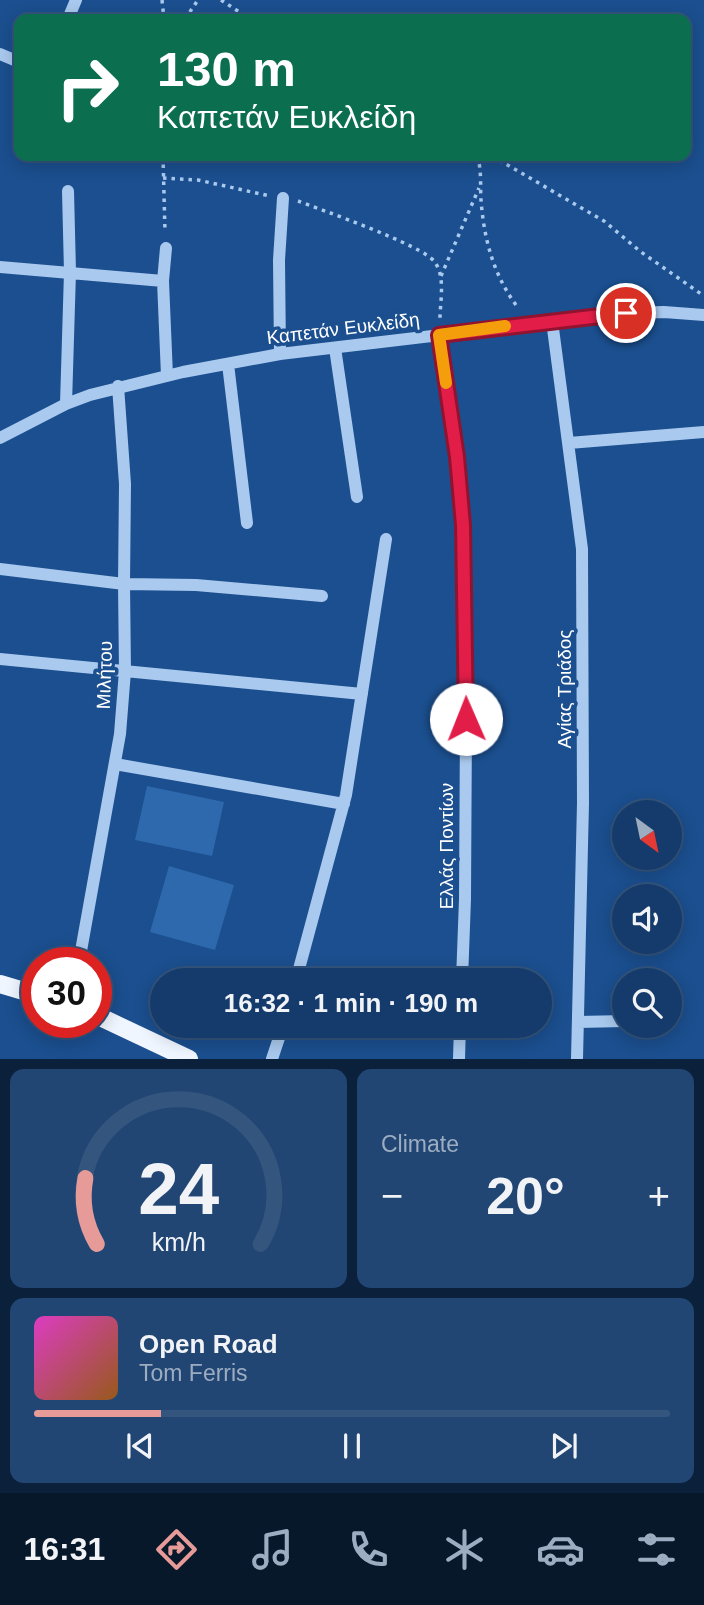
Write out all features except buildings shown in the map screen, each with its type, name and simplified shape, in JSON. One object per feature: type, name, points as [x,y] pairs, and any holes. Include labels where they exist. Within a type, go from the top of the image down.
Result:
[{"type":"main road","points":[[0,984],[21,990]]},
{"type":"main road","points":[[112,1022],[189,1059]]},
{"type":"street","points":[[66,404],[70,272],[68,191]]},
{"type":"street","points":[[280,354],[279,260],[283,198]]},
{"type":"street","points":[[166,248],[163,281],[167,376]]},
{"type":"street","points":[[0,267],[163,281]]},
{"type":"street","name":"Καπετάν Ευκλείδη","points":[[0,438],[66,404],[118,386],[280,354],[626,313],[704,315]]},
{"type":"street","name":"Αγίας Τριάδος","points":[[552,321],[582,549],[583,803],[577,1059]]},
{"type":"street","name":"Ελλάς Ποντίων","points":[[439,335],[457,457],[463,525],[466,719],[462,968]]},
{"type":"street","points":[[335,348],[357,497]]},
{"type":"street","points":[[228,364],[247,523]]},
{"type":"street","name":"Μιλήτου","points":[[82,947],[120,734],[125,671],[125,484],[118,386]]},
{"type":"street","points":[[569,443],[704,432]]},
{"type":"street","points":[[299,968],[344,804],[386,539]]},
{"type":"street","points":[[0,569],[124,584],[196,585],[322,596]]},
{"type":"street","points":[[0,659],[362,694]]},
{"type":"street","points":[[115,764],[344,804]]},
{"type":"street","points":[[578,1021],[612,1021]]},
{"type":"street","points":[[272,1059],[280,1038]]},
{"type":"street","points":[[459,1059],[460,1038]]},
{"type":"path","points":[[221,0],[242,14]]},
{"type":"path","points":[[163,161],[166,248]]},
{"type":"path","points":[[478,161],[485,236],[492,260],[508,294],[530,323]]},
{"type":"path","points":[[501,161],[604,221],[641,252],[704,296]]},
{"type":"path","points":[[163,178],[198,180],[299,201],[406,244],[433,259],[441,276]]},
{"type":"path","points":[[439,335],[441,276],[480,185]]},
{"type":"shaded area","points":[[147,786],[224,802],[212,856],[135,840]]},
{"type":"shaded area","points":[[169,866],[234,885],[215,950],[150,932]]},
{"type":"slow traffic","points":[[446,383],[439,335],[505,326]]},
{"type":"route","points":[[466,719],[463,525],[457,457],[439,335],[626,313]]}]
